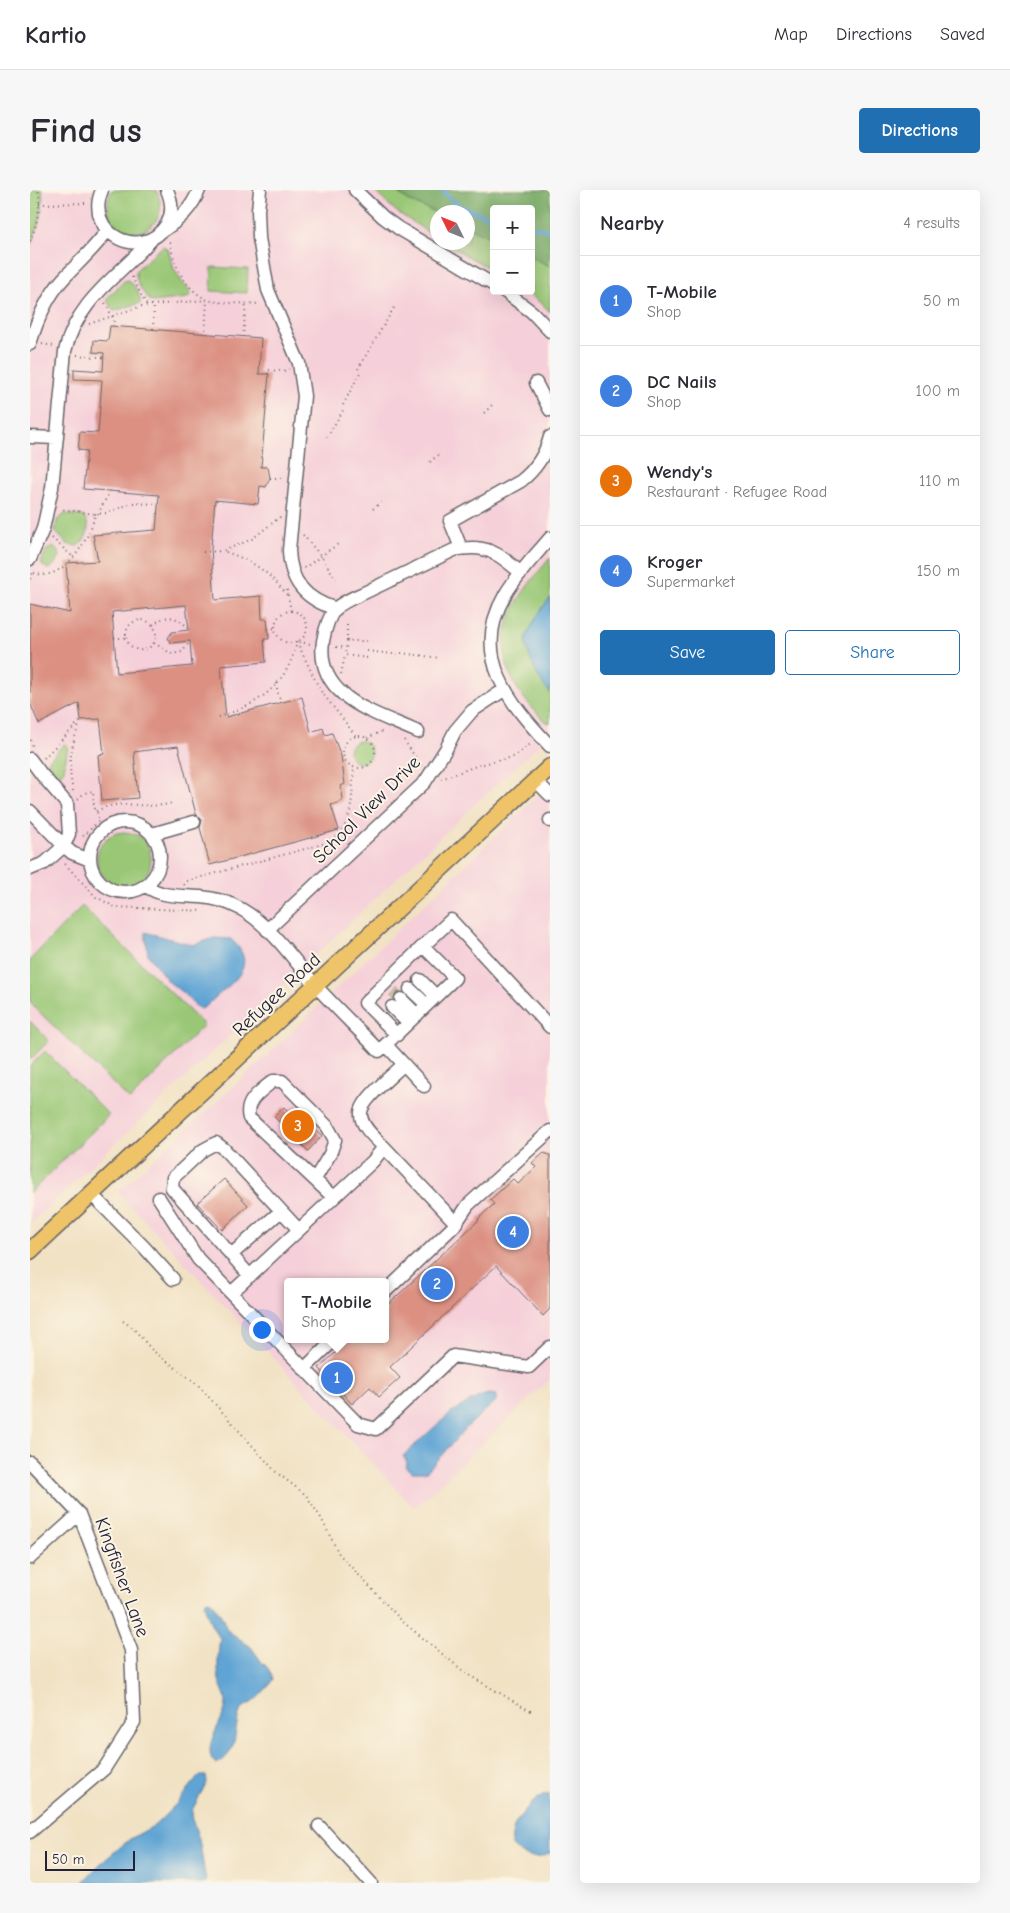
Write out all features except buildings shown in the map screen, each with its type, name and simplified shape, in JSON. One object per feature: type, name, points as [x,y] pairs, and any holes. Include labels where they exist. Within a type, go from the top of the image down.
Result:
[{"type":"main road","name":"Refugee Road","points":[[30,1251],[550,767]]},
{"type":"street","points":[[102,190],[98,209],[101,221],[107,231],[128,243],[140,243],[161,236],[171,209],[167,190]]},
{"type":"street","points":[[33,563],[48,510],[57,438],[64,351],[73,326],[89,302],[189,209],[199,190]]},
{"type":"street","points":[[260,190],[258,210],[259,238],[268,290],[275,310],[292,345],[303,381],[304,396],[289,550],[290,566],[296,581],[304,592],[315,600],[336,609]]},
{"type":"street","points":[[355,190],[383,217],[398,228],[490,283]]},
{"type":"street","points":[[30,342],[40,314],[49,298],[61,281],[96,246],[107,231]]},
{"type":"street","points":[[509,295],[532,312],[550,331]]},
{"type":"street","points":[[536,383],[542,390],[550,410]]},
{"type":"street","points":[[30,437],[57,438]]},
{"type":"street","points":[[461,548],[450,521],[529,474],[544,456],[550,437]]},
{"type":"street","points":[[550,538],[505,594],[492,628],[493,662],[504,690],[550,746]]},
{"type":"street","points":[[418,732],[358,705],[336,689],[324,666],[322,650],[329,619],[336,609],[369,590],[461,548],[490,550],[501,556],[521,573]]},
{"type":"street","name":"School View Drive","points":[[267,930],[415,791],[430,774],[462,721],[472,710],[504,690]]},
{"type":"street","points":[[30,869],[45,864],[60,850],[69,834],[67,804],[42,776],[36,759]]},
{"type":"street","points":[[536,781],[550,795]]},
{"type":"street","points":[[30,811],[60,850],[90,860]]},
{"type":"street","points":[[120,822],[132,822],[142,826],[152,834],[158,844],[160,855],[159,867],[154,878],[146,886],[124,893],[112,891],[102,885],[94,876],[89,854],[92,842],[99,833],[109,826],[120,822]]},
{"type":"street","points":[[152,834],[194,822]]},
{"type":"street","points":[[146,886],[153,891],[176,897],[199,897],[227,902],[251,916],[267,930],[379,1052],[455,978],[423,946]]},
{"type":"street","points":[[397,1035],[366,1003],[389,995],[403,982],[413,972],[423,946],[451,920],[550,1027]]},
{"type":"street","points":[[413,972],[431,1001]]},
{"type":"street","points":[[403,982],[431,1001]]},
{"type":"street","points":[[389,995],[413,1019]]},
{"type":"street","points":[[386,1045],[424,1086]]},
{"type":"street","points":[[404,1064],[363,1104],[360,1114],[364,1125],[456,1223]]},
{"type":"street","points":[[315,1178],[330,1154],[335,1140],[327,1126],[282,1081],[273,1081],[249,1102],[247,1112],[249,1118],[315,1178],[333,1197]]},
{"type":"street","points":[[389,1288],[456,1223],[468,1205],[550,1131]]},
{"type":"street","points":[[250,1276],[172,1188],[173,1178],[203,1150],[216,1143],[224,1148],[299,1230]]},
{"type":"street","points":[[231,1293],[373,1162],[384,1147]]},
{"type":"street","points":[[91,1194],[144,1246],[173,1278]]},
{"type":"street","points":[[159,1198],[198,1259],[358,1424],[376,1429],[452,1356],[529,1367],[550,1347]]},
{"type":"street","points":[[231,1255],[281,1211]]},
{"type":"street","points":[[304,1369],[331,1343]]},
{"type":"street","name":"Kingfisher Lane","points":[[30,1462],[79,1514],[131,1650],[134,1722],[104,1769],[30,1832]]},
{"type":"street","points":[[30,1558],[79,1514]]},
{"type":"street","points":[[319,1826],[371,1883]]},
{"type":"path","points":[[30,241],[37,220],[38,190]]},
{"type":"path","points":[[39,204],[89,203],[89,210]]},
{"type":"path","points":[[161,236],[179,272],[193,289],[207,300]]},
{"type":"path","points":[[130,272],[147,306]]},
{"type":"path","points":[[102,298],[114,320],[113,326]]},
{"type":"path","points":[[205,334],[207,300]]},
{"type":"path","points":[[84,326],[154,305],[207,300],[262,304]]},
{"type":"path","points":[[243,337],[246,303]]},
{"type":"path","points":[[153,329],[154,305]]},
{"type":"path","points":[[327,437],[344,406],[359,370],[395,306]]},
{"type":"path","points":[[30,342],[58,347],[68,354],[107,358]]},
{"type":"path","points":[[288,365],[291,375]]},
{"type":"path","points":[[268,374],[268,370],[283,371],[289,369]]},
{"type":"path","points":[[484,413],[492,405]]},
{"type":"path","points":[[430,462],[438,454]]},
{"type":"path","points":[[270,478],[286,478]]},
{"type":"path","points":[[98,514],[110,491]]},
{"type":"path","points":[[373,509],[382,502]]},
{"type":"path","points":[[59,503],[58,509],[94,514],[107,513],[132,503],[158,504]]},
{"type":"path","points":[[203,552],[223,551],[252,539],[269,528],[284,513],[283,520],[307,539],[336,579]]},
{"type":"path","points":[[33,573],[40,576],[50,575],[72,557],[81,548],[90,532],[94,514]]},
{"type":"path","points":[[48,540],[50,536],[72,557]]},
{"type":"path","points":[[298,572],[338,544]]},
{"type":"path","points":[[223,551],[240,557],[260,568],[278,584],[290,600]]},
{"type":"path","points":[[30,579],[33,573],[33,563]]},
{"type":"path","points":[[286,587],[291,610]]},
{"type":"path","points":[[291,610],[299,612],[304,616],[308,625],[306,635],[297,642],[286,643],[278,636],[275,628],[280,615],[291,610]]},
{"type":"path","points":[[154,625],[159,620],[169,617],[179,620],[188,628]]},
{"type":"path","points":[[145,620],[154,625],[157,635],[154,643],[149,648],[140,650],[131,646],[126,638],[127,628],[134,621],[145,620]]},
{"type":"path","points":[[347,624],[346,654],[367,658]]},
{"type":"path","points":[[268,629],[275,628]]},
{"type":"path","points":[[114,638],[126,638]]},
{"type":"path","points":[[347,640],[368,642]]},
{"type":"path","points":[[218,717],[253,704],[277,683],[293,658],[297,642]]},
{"type":"path","points":[[297,642],[320,690],[356,736]]},
{"type":"path","points":[[154,643],[172,654],[182,652],[189,643]]},
{"type":"path","points":[[367,651],[440,658]]},
{"type":"path","points":[[277,683],[281,703]]},
{"type":"path","points":[[36,759],[81,720],[72,744],[70,757],[70,773],[74,796]]},
{"type":"path","points":[[367,738],[374,746],[375,756],[369,765],[359,768],[354,767],[346,761],[343,751],[347,741],[356,736],[367,738],[387,729]]},
{"type":"path","points":[[401,736],[420,764],[430,774],[442,780],[479,765],[512,757],[524,750],[540,736]]},
{"type":"path","points":[[176,897],[187,881],[323,844],[336,838],[349,817],[354,767]]},
{"type":"path","points":[[75,803],[84,793],[94,791],[94,807],[100,818],[84,836],[78,838]]},
{"type":"path","points":[[96,811],[118,803],[151,807],[172,803]]},
{"type":"path","points":[[60,850],[96,897],[116,907],[211,911]]},
{"type":"path","points":[[123,1321],[134,1328],[152,1350],[198,1385],[276,1472],[306,1496],[321,1518],[339,1554],[403,1622],[466,1674],[534,1713]]},
{"type":"shaded area","points":[[30,190],[550,190],[550,734],[30,1224]]},
{"type":"shaded area","points":[[550,784],[550,1379],[414,1508],[118,1192],[257,1065]]},
{"type":"green space","points":[[30,190],[42,190],[43,204],[36,233],[30,246]]},
{"type":"green space","points":[[112,190],[156,190],[160,203],[159,214],[154,223],[145,230],[135,232],[125,231],[116,226],[109,216],[108,209],[108,199]]},
{"type":"green space","points":[[373,190],[394,190],[411,202],[430,210],[430,233],[397,212]]},
{"type":"green space","points":[[394,190],[550,190],[550,266],[535,259],[535,205],[490,205],[490,237],[475,230],[475,205],[430,205],[430,210],[411,202]]},
{"type":"green space","points":[[475,230],[490,237],[490,269],[457,250],[475,250]]},
{"type":"green space","points":[[163,246],[168,249],[174,269],[182,282],[190,290],[191,295],[187,298],[152,302],[138,283],[136,270]]},
{"type":"green space","points":[[535,259],[550,266],[550,312],[530,295],[535,295]]},
{"type":"green space","points":[[212,267],[248,269],[247,293],[211,291]]},
{"type":"green space","points":[[127,280],[137,290],[140,303],[114,311],[107,298]]},
{"type":"green space","points":[[65,514],[83,516],[86,520],[88,532],[84,540],[77,546],[67,544],[55,531],[57,520]]},
{"type":"green space","points":[[53,547],[59,552],[60,557],[48,569],[42,565],[42,560],[47,550]]},
{"type":"green space","points":[[550,558],[550,723],[544,721],[525,699],[509,672],[505,653],[505,636],[516,604]]},
{"type":"green space","points":[[360,741],[368,744],[371,752],[368,760],[360,763],[352,760],[349,752],[352,744]]},
{"type":"green space","points":[[66,744],[68,746],[64,770],[61,774],[57,774],[48,761]]},
{"type":"green space","points":[[124,832],[134,834],[143,840],[149,849],[151,859],[149,869],[143,878],[134,884],[124,886],[114,884],[105,878],[99,869],[97,859],[99,849],[105,840],[114,834]]},
{"type":"green space","points":[[82,906],[204,1025],[130,1100],[30,1003],[30,960]]},
{"type":"green space","points":[[30,1021],[49,1041],[30,1060]]},
{"type":"green space","points":[[45,1051],[109,1115],[30,1193],[30,1066]]},
{"type":"water","points":[[550,598],[550,692],[542,683],[534,668],[528,652],[526,639],[536,618]]},
{"type":"water","points":[[145,932],[193,945],[214,938],[231,939],[243,956],[244,964],[242,971],[208,1005],[201,1009],[195,1006],[168,981],[148,955]]},
{"type":"water","points":[[488,1394],[496,1395],[496,1401],[467,1427],[426,1472],[413,1472],[406,1468],[407,1462],[403,1456],[432,1429],[464,1405]]},
{"type":"water","points":[[207,1600],[211,1601],[222,1617],[227,1630],[251,1647],[270,1670],[273,1679],[253,1702],[241,1710],[232,1748],[223,1760],[216,1764],[211,1758],[211,1742],[225,1709],[226,1702],[218,1674],[220,1638],[212,1626],[207,1613],[204,1604]]},
{"type":"water","points":[[199,1776],[206,1776],[207,1783],[192,1810],[193,1822],[199,1839],[205,1883],[82,1883],[99,1865],[130,1839],[155,1825],[177,1803]]},
{"type":"water","points":[[549,1793],[550,1853],[545,1856],[529,1857],[519,1852],[511,1844],[512,1833],[520,1817],[528,1807]]},
{"type":"waterway","points":[[442,190],[452,200],[490,217]]},
{"type":"waterway","points":[[535,228],[550,232]]},
{"type":"tunnel","points":[[393,991],[401,999]]},
{"type":"place","name":"Wendy's","points":[[298,1126]]},
{"type":"place","name":"Kroger","points":[[513,1232]]},
{"type":"place","name":"DC Nails","points":[[437,1284]]},
{"type":"place","name":"T-Mobile","points":[[337,1378]]}]
